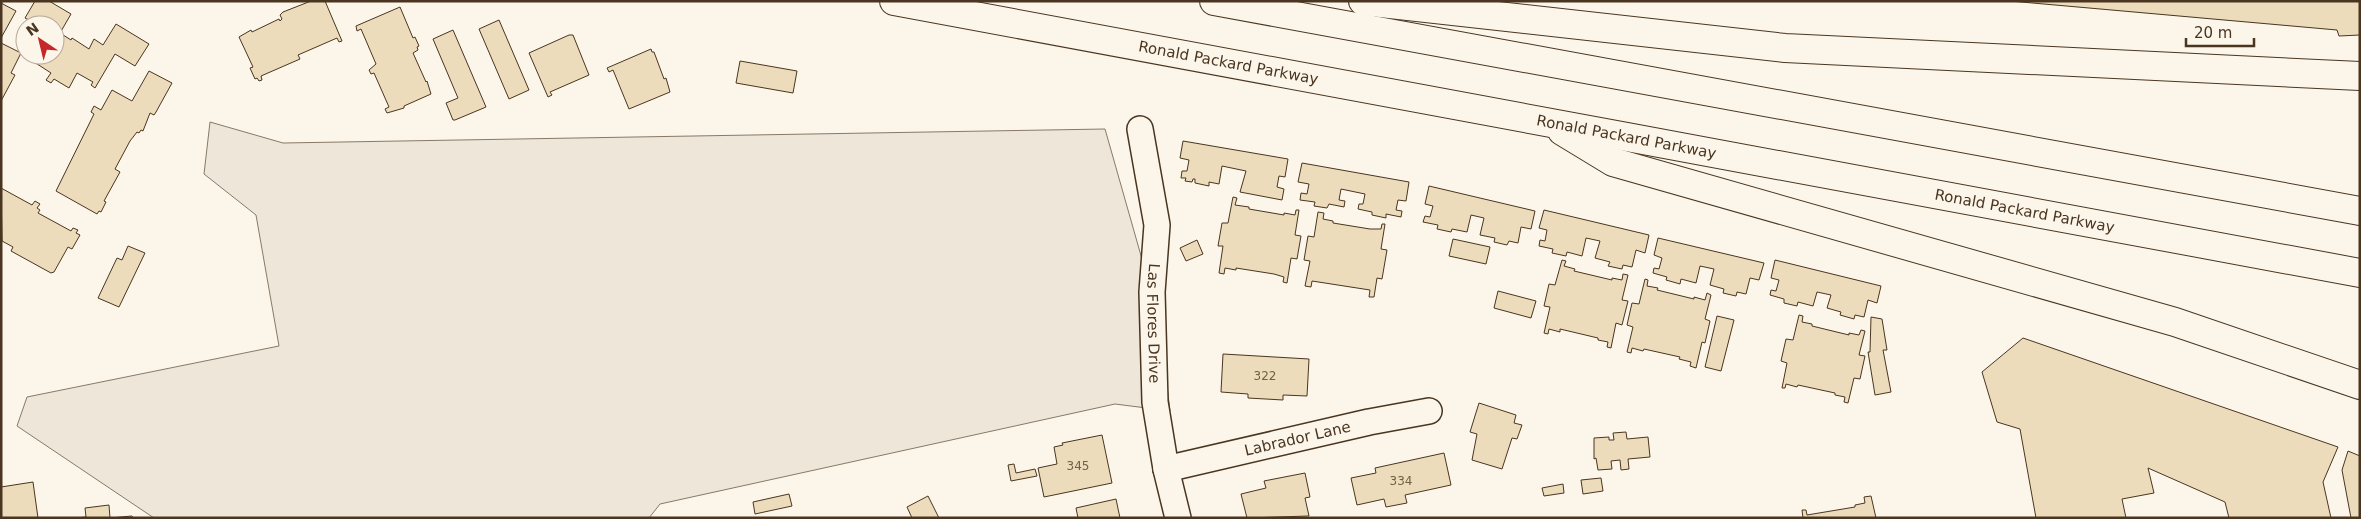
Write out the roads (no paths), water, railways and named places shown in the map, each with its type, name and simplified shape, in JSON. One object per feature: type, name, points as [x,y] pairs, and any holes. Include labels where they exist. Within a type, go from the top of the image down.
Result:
[{"type":"highway","name":"Ronald Packard Parkway","points":[[894,1],[1546,121],[1674,148],[2360,273]]},
{"type":"highway","points":[[1214,1],[2360,212]]},
{"type":"highway","points":[[1363,1],[1785,48],[2360,76]]},
{"type":"highway","points":[[1546,121],[1613,162],[2175,322],[2360,385]]},
{"type":"street","name":"Las Flores Drive","points":[[1140,129],[1157,225],[1152,292],[1155,402],[1166,469],[1178,518]]},
{"type":"street","name":"Labrador Lane","points":[[1166,469],[1369,422],[1429,411]]}]
